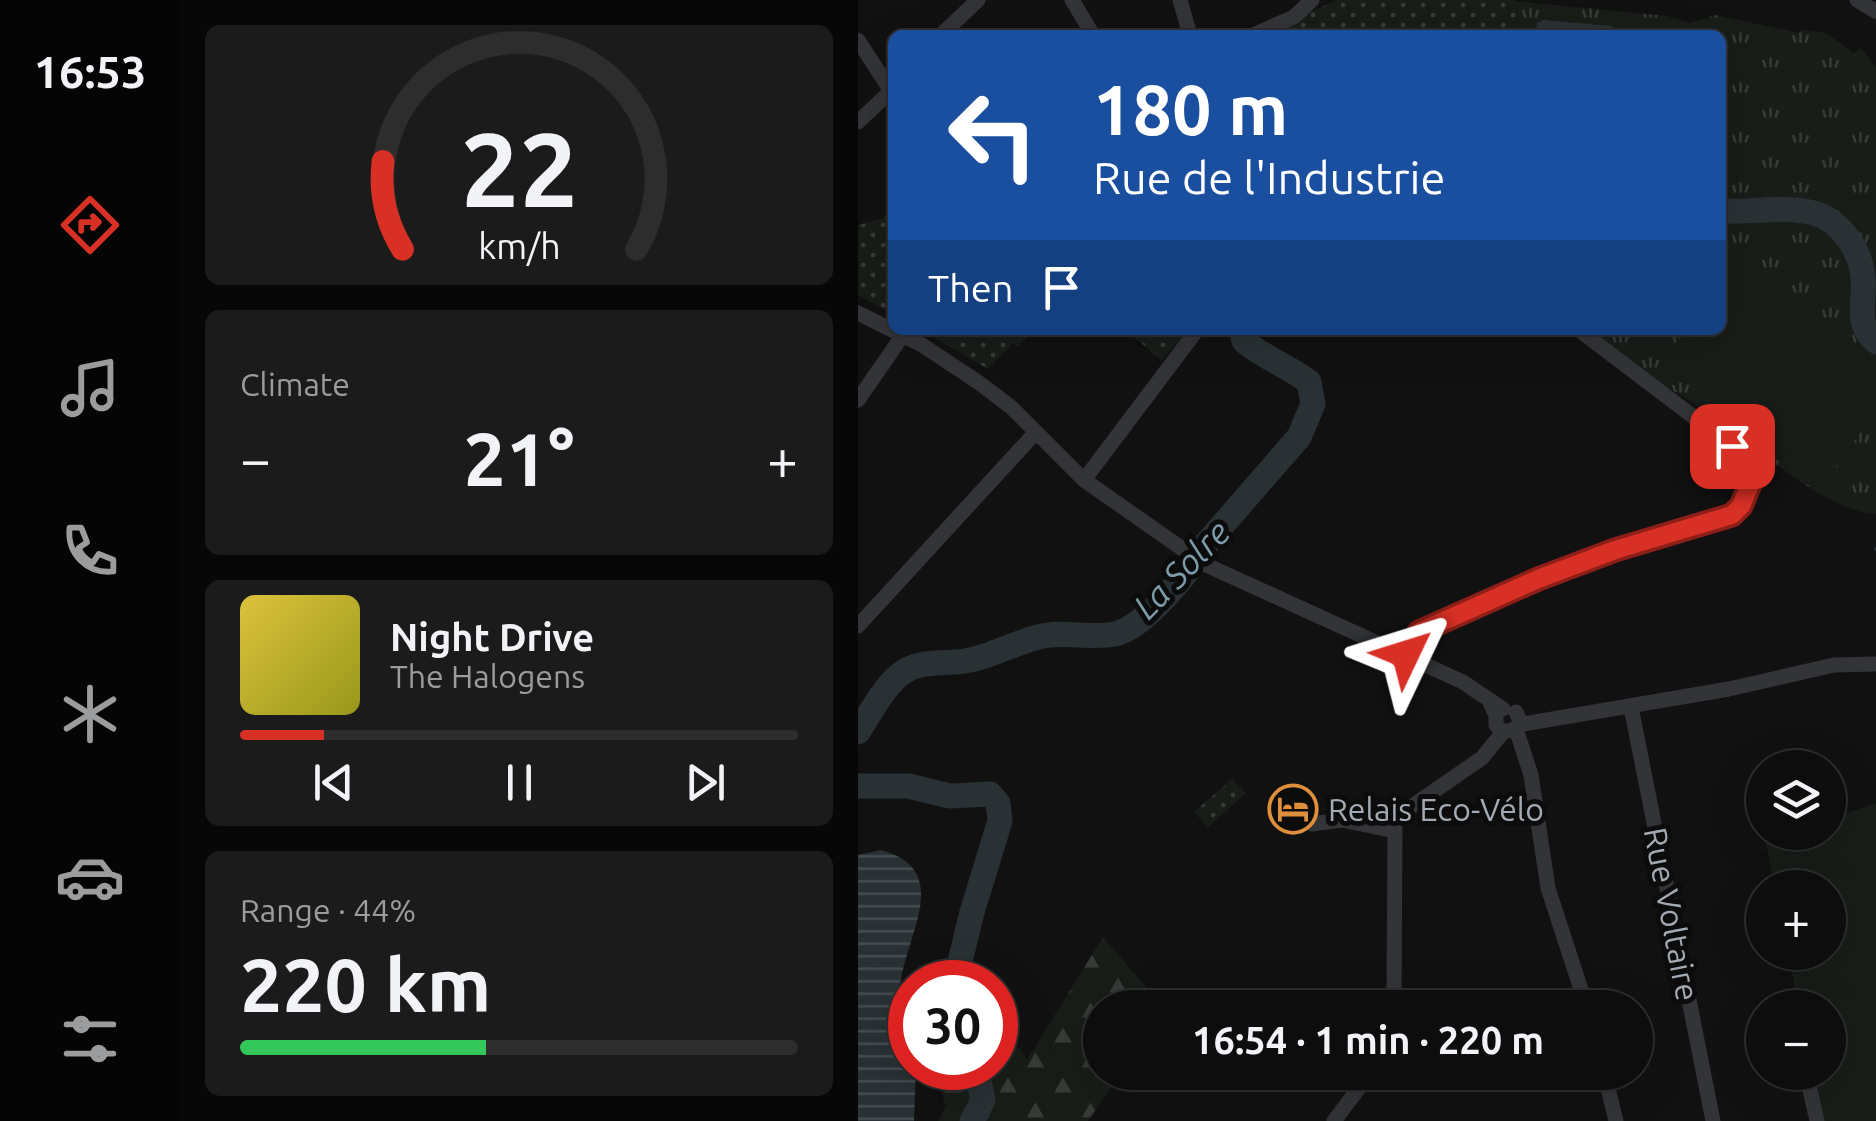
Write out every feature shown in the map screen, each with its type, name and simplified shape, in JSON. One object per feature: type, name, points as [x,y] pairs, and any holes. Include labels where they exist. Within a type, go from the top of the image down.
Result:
[{"type":"street","points":[[946,30],[978,0]]},
{"type":"street","points":[[1072,0],[1090,30]]},
{"type":"street","points":[[1180,0],[1189,30]]},
{"type":"street","points":[[1265,30],[1294,17],[1312,0]]},
{"type":"street","points":[[1856,0],[1876,12]]},
{"type":"street","points":[[858,40],[888,84]]},
{"type":"street","points":[[858,122],[888,94]]},
{"type":"street","points":[[858,313],[888,327]]},
{"type":"street","points":[[858,400],[904,335],[1010,406],[1084,480],[1198,560],[1477,689],[1522,746],[1531,775],[1548,888],[1582,990]]},
{"type":"street","points":[[1084,480],[1193,335]]},
{"type":"street","points":[[1406,654],[1419,632],[1615,550],[1732,515],[1749,492],[1748,470],[1732,446],[1586,335]]},
{"type":"street","points":[[858,626],[1036,432]]},
{"type":"street","points":[[1505,720],[1554,718],[1630,707],[1834,665],[1876,664]]},
{"type":"street","name":"Rue Voltaire","points":[[1630,707],[1713,1121]]},
{"type":"street","points":[[1312,824],[1342,820],[1395,825],[1482,758],[1505,720]]},
{"type":"street","points":[[1394,990],[1395,825]]},
{"type":"street","points":[[1334,1121],[1357,1090]]},
{"type":"street","points":[[1608,1090],[1616,1121]]},
{"type":"street","points":[[1810,1090],[1817,1121]]},
{"type":"green space","points":[[1337,0],[1515,0],[1519,30],[1272,30]]},
{"type":"green space","points":[[1515,1],[1667,16],[1689,23],[1716,15],[1798,33],[1826,33],[1854,53],[1860,47],[1876,67],[1876,514],[1855,510],[1808,486],[1594,335],[1726,335],[1726,30],[1519,30]]},
{"type":"green space","points":[[888,214],[888,311],[858,295],[858,225]]},
{"type":"green space","points":[[1736,261],[1876,364],[1876,411],[1826,481],[1663,362],[1682,335],[1726,335],[1726,275]]},
{"type":"green space","points":[[930,335],[1029,335],[1018,347],[1013,343],[988,369]]},
{"type":"green space","points":[[1131,335],[1184,335],[1162,360]]},
{"type":"green space","points":[[1232,779],[1246,793],[1208,827],[1194,812]]},
{"type":"green space","points":[[1876,803],[1876,1121],[1822,1121],[1816,1090],[1846,1090],[1846,990],[1796,990],[1791,970],[1846,970],[1846,870],[1771,870],[1767,850],[1846,850],[1846,813]]},
{"type":"green space","points":[[1103,937],[1148,990],[1083,990],[1083,1090],[1109,1090],[1088,1121],[938,1121],[946,1107],[941,1090],[1018,1090],[1018,1047],[1027,1060]]},
{"type":"shaded area","points":[[1543,20],[1612,26],[1614,30],[1536,30],[1537,23]]},
{"type":"shaded area","points":[[881,850],[904,860],[916,874],[921,890],[920,909],[906,960],[888,960],[888,1090],[915,1090],[914,1121],[858,1121],[858,855]]},
{"type":"waterway","name":"La Solre","points":[[1726,211],[1803,211],[1832,222],[1848,238],[1858,257],[1863,277],[1863,320],[1877,342]]},
{"type":"waterway","name":"La Solre","points":[[858,732],[891,683],[912,668],[975,659],[1047,635],[1115,634],[1139,621],[1166,596],[1299,437],[1313,404],[1309,382],[1252,347],[1243,335]]},
{"type":"waterway","name":"La Solre","points":[[858,786],[908,786],[950,796],[990,794],[998,803],[1000,821],[960,960]]},
{"type":"waterway","name":"La Solre","points":[[972,1121],[983,1100],[981,1090]]},
{"type":"place","name":"Relais Eco-Vélo","points":[[1293,809]]},
{"type":"route","points":[[1406,654],[1419,632],[1538,579],[1615,550],[1732,515],[1741,506],[1751,482],[1742,457],[1732,446]]}]
